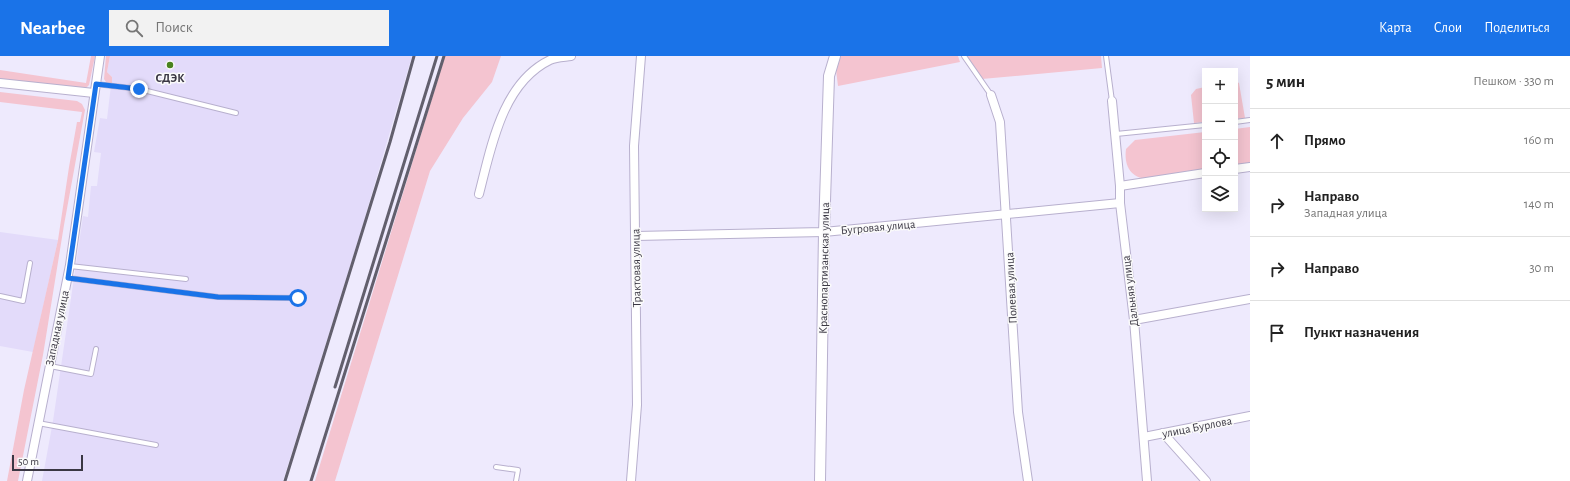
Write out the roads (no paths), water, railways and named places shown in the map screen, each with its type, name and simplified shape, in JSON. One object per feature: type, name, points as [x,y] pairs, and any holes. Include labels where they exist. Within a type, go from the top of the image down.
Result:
[{"type":"street","name":"Западная улица","points":[[27,481],[49,366],[68,278],[100,56]]},
{"type":"street","points":[[479,194],[498,124],[509,102],[529,75],[551,60],[571,56]]},
{"type":"street","name":"Трактовая улица","points":[[631,481],[637,405],[634,146],[641,56]]},
{"type":"street","name":"Краснопартизанская улица","points":[[820,481],[824,232],[829,76],[835,56]]},
{"type":"street","points":[[0,83],[94,93]]},
{"type":"street","name":"Полевая улица","points":[[991,95],[1000,122],[1007,215],[1018,412],[1028,481]]},
{"type":"street","name":"Дальняя улица","points":[[1112,101],[1116,134],[1120,203],[1134,320],[1147,481]]},
{"type":"street","points":[[1238,169],[1250,167]]},
{"type":"street","points":[[1120,186],[1202,173]]},
{"type":"street","name":"Бугровая улица","points":[[636,236],[824,232],[1120,203]]},
{"type":"street","points":[[1134,320],[1250,299]]},
{"type":"street","name":"улица Бурлова","points":[[1144,437],[1250,416]]},
{"type":"street","points":[[1163,434],[1206,481]]},
{"type":"lane","points":[[964,56],[991,95]]},
{"type":"lane","points":[[1106,56],[1112,101]]},
{"type":"lane","points":[[96,84],[139,89],[236,113]]},
{"type":"lane","points":[[1238,122],[1250,120]]},
{"type":"lane","points":[[1116,134],[1202,125]]},
{"type":"lane","points":[[0,296],[23,301],[30,263]]},
{"type":"lane","points":[[70,266],[186,279]]},
{"type":"lane","points":[[68,278],[218,297],[298,298]]},
{"type":"lane","points":[[49,366],[91,374],[96,349]]},
{"type":"lane","points":[[38,423],[156,445]]},
{"type":"lane","points":[[496,467],[518,470],[516,481]]},
{"type":"railway","points":[[285,481],[390,142],[414,56]]},
{"type":"railway","points":[[335,387],[437,56]]},
{"type":"railway","points":[[311,481],[444,56]]},
{"type":"place","name":"СДЭК","points":[[170,65]]}]
